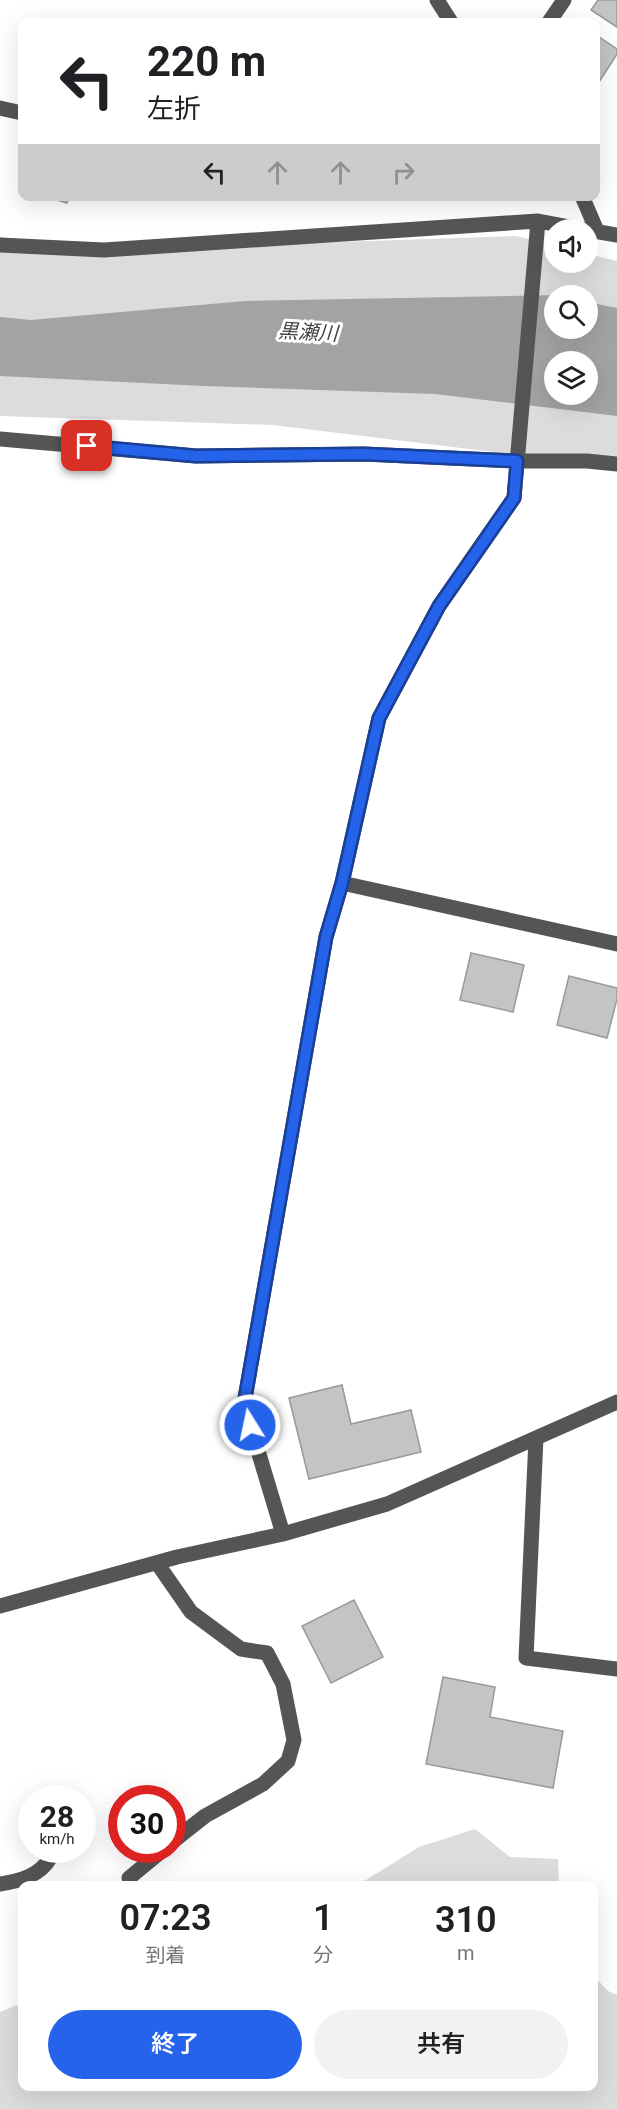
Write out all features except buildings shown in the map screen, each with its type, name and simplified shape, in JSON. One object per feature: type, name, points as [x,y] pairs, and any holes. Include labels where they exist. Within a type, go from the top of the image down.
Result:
[{"type":"street","points":[[437,0],[448,18]]},
{"type":"street","points":[[552,18],[564,0]]},
{"type":"street","points":[[0,108],[18,112]]},
{"type":"street","points":[[583,201],[587,219]]},
{"type":"street","points":[[283,1534],[244,1404],[326,937],[342,883],[379,718],[439,606],[514,498],[538,221]]},
{"type":"street","points":[[0,245],[104,250],[544,222]]},
{"type":"street","points":[[598,231],[617,235]]},
{"type":"street","points":[[0,439],[196,456],[517,454],[617,464]]},
{"type":"street","points":[[342,883],[617,944]]},
{"type":"street","points":[[0,1606],[157,1563],[283,1534],[387,1503],[617,1402]]},
{"type":"street","points":[[536,1438],[526,1658],[617,1669]]},
{"type":"street","points":[[157,1563],[191,1612],[241,1649],[267,1653],[284,1684],[294,1740],[288,1761],[263,1784],[205,1816],[186,1831]]},
{"type":"street","points":[[20,1881],[44,1868],[47,1863]]},
{"type":"street","points":[[129,1878],[147,1863]]},
{"type":"street","points":[[0,1884],[18,1881]]},
{"type":"shaded area","points":[[516,236],[544,242],[544,273],[598,273],[598,256],[617,261],[617,467],[273,425],[0,416],[0,237],[104,250]]},
{"type":"shaded area","points":[[475,1829],[510,1857],[558,1859],[559,1881],[364,1881],[419,1847]]},
{"type":"shaded area","points":[[598,1980],[608,1991],[617,1995],[617,2109],[0,2109],[0,2012],[18,2005],[18,2091],[598,2091]]},
{"type":"water","name":"黒瀬川","points":[[544,295],[544,339],[598,339],[598,304],[617,308],[617,416],[435,394],[0,376],[0,317],[31,320],[245,301]]},
{"type":"route","points":[[87,446],[196,456],[364,454],[517,461],[514,498],[439,606],[379,718],[342,883],[326,937],[244,1404],[250,1425]]}]
